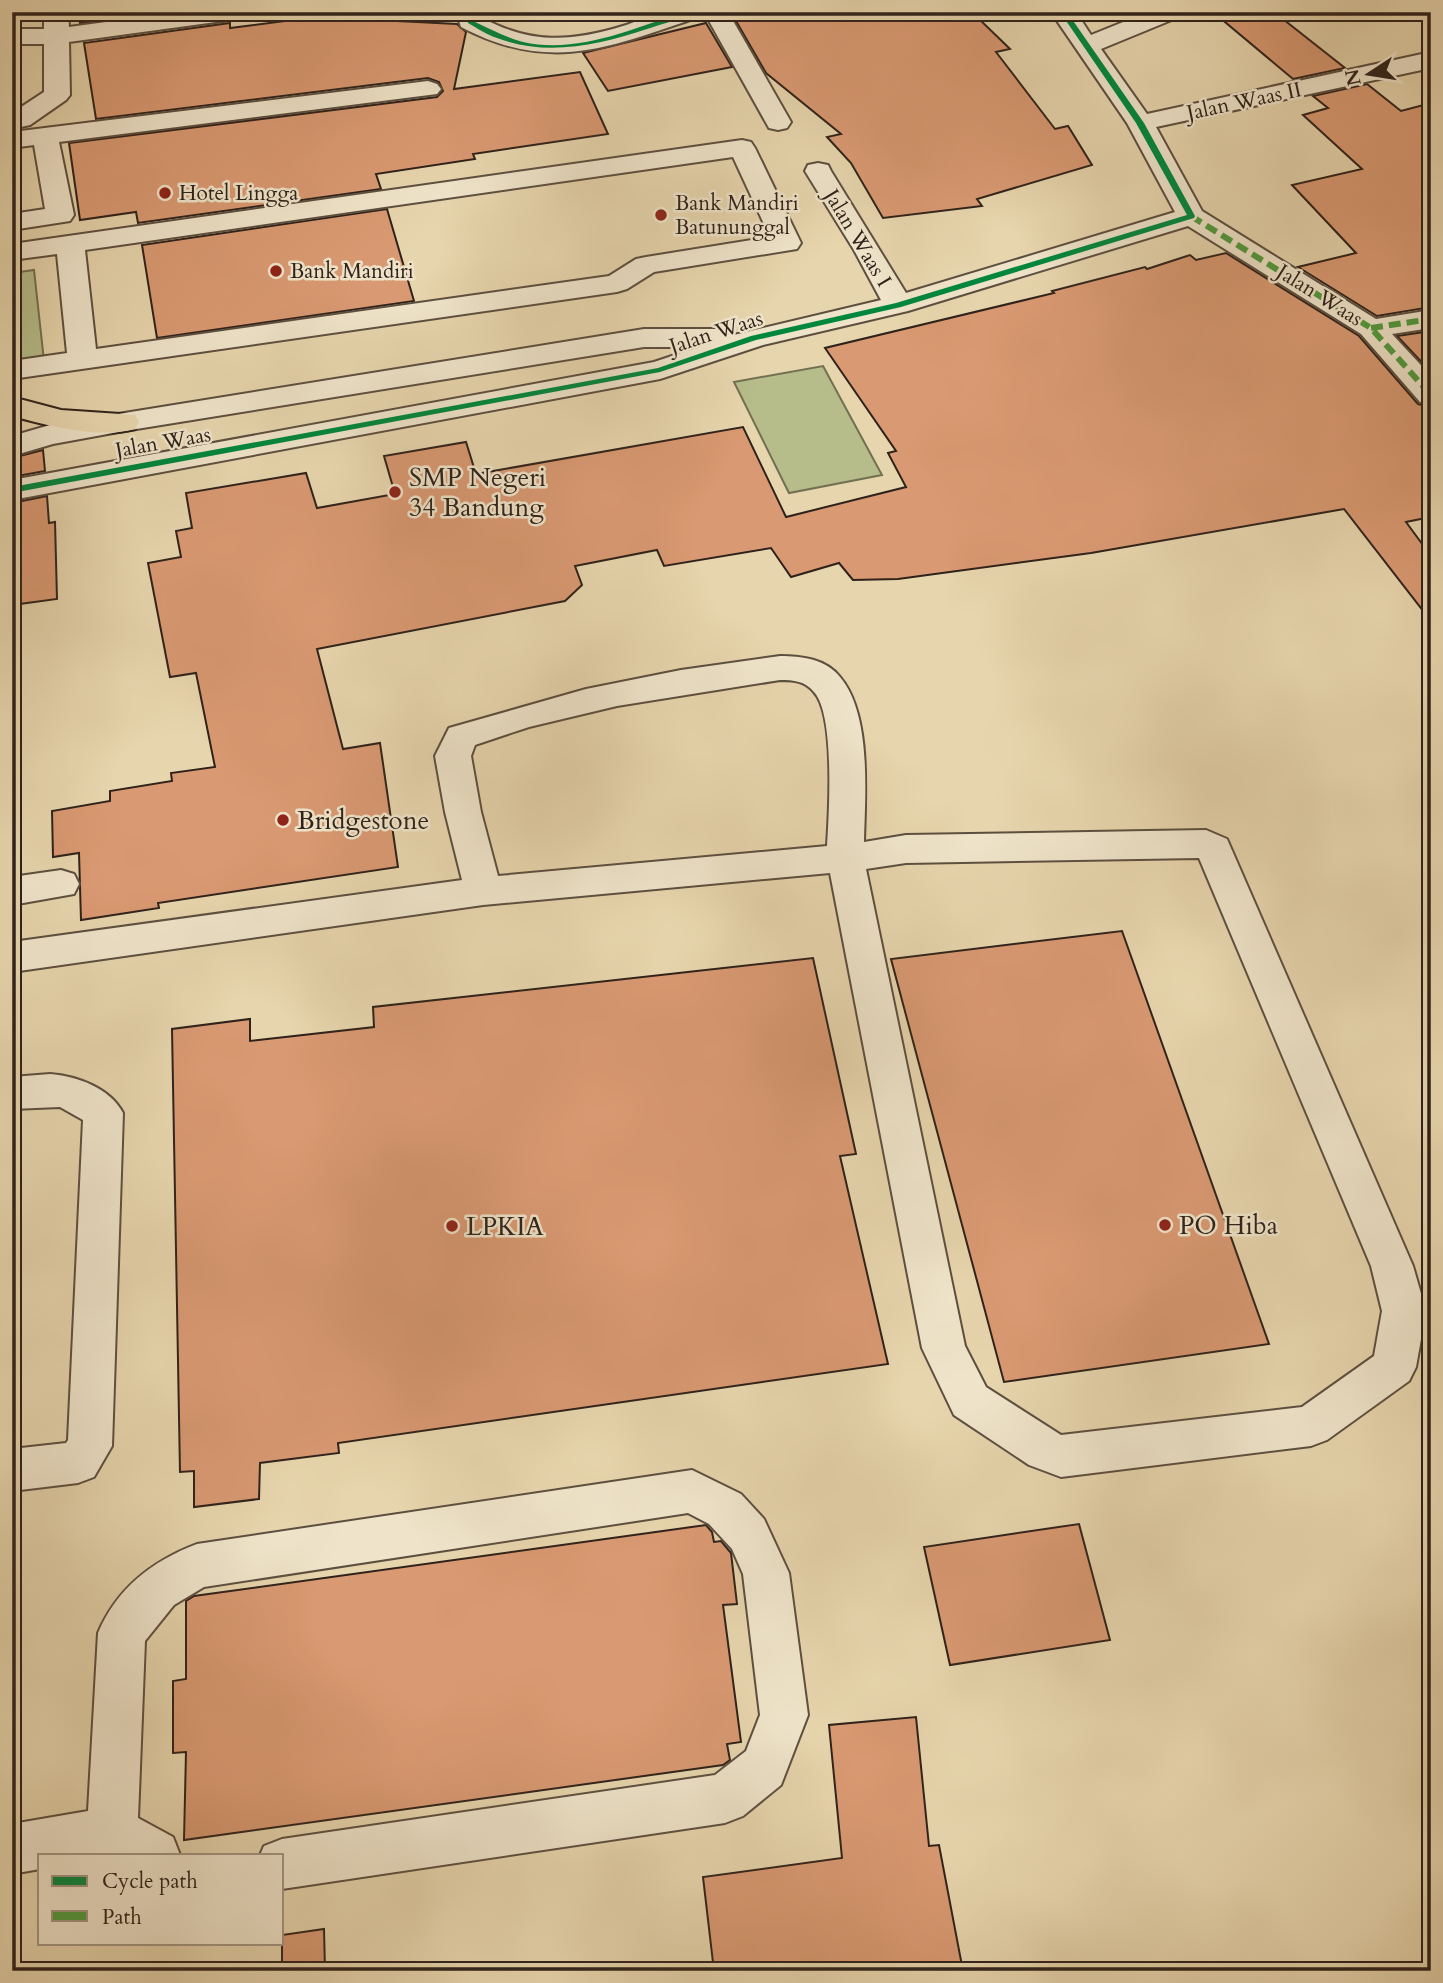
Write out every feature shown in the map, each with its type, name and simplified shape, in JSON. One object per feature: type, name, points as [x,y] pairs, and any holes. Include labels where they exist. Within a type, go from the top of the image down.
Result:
[{"type":"highway","points":[[18,408],[60,419],[124,422]]},
{"type":"street","points":[[12,37],[56,24],[239,12]]},
{"type":"street","points":[[468,12],[470,22],[487,33],[516,44],[550,47],[609,39],[690,12]]},
{"type":"street","points":[[716,12],[778,122]]},
{"type":"street","points":[[1086,46],[1170,12]]},
{"type":"street","name":"Jalan Waas","points":[[1070,14],[1086,46],[1140,123],[1191,216],[1371,328],[1431,395]]},
{"type":"street","points":[[12,121],[21,119],[57,95],[56,24]]},
{"type":"street","name":"Jalan Waas II","points":[[1140,123],[1427,65]]},
{"type":"street","points":[[12,140],[428,89]]},
{"type":"street","points":[[12,222],[60,215],[45,136]]},
{"type":"street","points":[[12,252],[742,148],[787,243],[646,265],[617,283],[17,369],[18,408]]},
{"type":"street","name":"Jalan Waas I","points":[[818,172],[898,305]]},
{"type":"street","name":"Jalan Waas","points":[[12,490],[660,370],[754,338],[898,305],[1191,216]]},
{"type":"street","points":[[70,244],[82,360]]},
{"type":"street","points":[[1371,328],[1431,319]]},
{"type":"street","name":"Jalan Waas","points":[[12,446],[50,435],[124,422],[643,338],[754,338]]},
{"type":"street","points":[[12,957],[483,891],[845,858],[920,849],[1206,844],[1213,849],[1392,1266],[1404,1311],[1394,1367],[1311,1426],[1061,1456],[1045,1450],[970,1401],[944,1348],[845,858],[847,800],[844,728],[830,687],[806,669],[773,669],[630,689],[503,722],[461,737],[453,756],[463,812],[483,891]]},
{"type":"street","points":[[12,891],[61,884]]},
{"type":"street","points":[[12,1093],[54,1088],[82,1097],[103,1113],[90,1446],[78,1462],[12,1470]]},
{"type":"street","points":[[112,1832],[122,1633],[157,1590],[197,1566],[692,1491],[725,1508],[748,1534],[766,1573],[784,1714],[764,1768],[725,1798],[284,1864]]},
{"type":"street","points":[[12,1849],[112,1832],[153,1854]]},
{"type":"green space","points":[[34,270],[44,361],[12,366],[12,273]]},
{"type":"green space","points":[[823,366],[882,475],[789,493],[734,382]]},
{"type":"building","points":[[79,12],[159,12],[80,23]]},
{"type":"building","points":[[774,12],[949,12],[954,18],[974,14],[1010,49],[996,52],[1055,129],[1068,126],[1092,165],[977,199],[982,206],[883,218],[851,163],[827,137],[841,134],[766,73],[736,21]]},
{"type":"building","points":[[1213,12],[1274,12],[1345,68],[1293,79]]},
{"type":"building","points":[[316,17],[457,24],[466,32],[454,89],[580,72],[608,134],[473,154],[475,159],[376,174],[381,189],[138,223],[136,212],[80,220],[69,143],[437,97],[443,91],[439,82],[428,78],[96,119],[84,43],[230,23],[230,28]]},
{"type":"building","points":[[706,23],[732,67],[608,91],[583,53]]},
{"type":"building","points":[[1367,84],[1401,111],[1431,103],[1431,307],[1377,316],[1298,267],[1356,253],[1292,185],[1362,169],[1303,115],[1328,108],[1313,96]]},
{"type":"building","name":"Bank Mandiri","points":[[387,209],[414,301],[157,338],[142,245]]},
{"type":"building","points":[[1226,253],[1359,336],[1418,404],[1431,407],[1431,517],[1406,522],[1431,556],[1431,621],[1344,509],[1091,553],[898,579],[853,580],[839,563],[791,577],[771,548],[664,566],[657,550],[575,566],[582,585],[565,601],[317,649],[343,749],[380,743],[398,867],[158,903],[159,908],[81,920],[79,853],[53,857],[52,811],[110,801],[110,791],[172,781],[171,773],[215,767],[196,673],[170,677],[148,563],[181,557],[176,531],[192,528],[186,493],[306,473],[317,508],[395,494],[384,456],[466,442],[476,474],[743,427],[786,517],[906,487],[888,453],[896,451],[825,348],[1054,293],[1052,291],[1145,267],[1147,269],[1190,255],[1196,260]]},
{"type":"building","points":[[1431,331],[1431,372],[1397,336]]},
{"type":"building","points":[[43,450],[45,471],[12,477],[12,458]]},
{"type":"building","points":[[47,496],[49,523],[55,522],[57,599],[12,605],[12,503]]},
{"type":"building","points":[[1122,931],[1269,1344],[1004,1382],[891,959]]},
{"type":"building","name":"LPKIA","points":[[813,958],[856,1154],[840,1156],[888,1364],[338,1443],[339,1453],[260,1463],[259,1499],[194,1507],[194,1471],[180,1472],[172,1029],[250,1019],[250,1041],[374,1027],[373,1007]]},
{"type":"building","points":[[1079,1524],[1110,1640],[950,1665],[924,1547]]},
{"type":"building","points":[[706,1525],[712,1532],[714,1542],[721,1541],[731,1553],[737,1604],[723,1605],[741,1742],[727,1744],[730,1760],[723,1765],[184,1840],[186,1752],[173,1753],[173,1681],[186,1679],[186,1601],[194,1596]]},
{"type":"building","points":[[916,1717],[929,1846],[939,1845],[963,1971],[714,1971],[703,1877],[842,1858],[829,1725]]},
{"type":"building","points":[[324,1929],[325,1971],[282,1971],[284,1935]]},
{"type":"marked path","points":[[1191,216],[1371,328],[1431,395]]},
{"type":"marked path","points":[[1371,328],[1431,319]]},
{"type":"cycle path","points":[[468,12],[470,22],[498,36],[525,44],[552,47],[606,39],[690,12]]},
{"type":"cycle path","points":[[12,490],[660,370],[754,338],[898,305],[1191,216],[1140,123],[1063,12]]},
{"type":"place","name":"Hotel Lingga","points":[[165,193]]},
{"type":"place","name":"Bank Mandiri Batununggal","points":[[661,215]]},
{"type":"place","name":"Bank Mandiri","points":[[276,271]]},
{"type":"place","name":"SMP Negeri 34 Bandung","points":[[395,492]]},
{"type":"place","name":"Bridgestone","points":[[283,820]]},
{"type":"place","name":"PO Hiba","points":[[1165,1225]]},
{"type":"place","name":"LPKIA","points":[[452,1226]]}]
